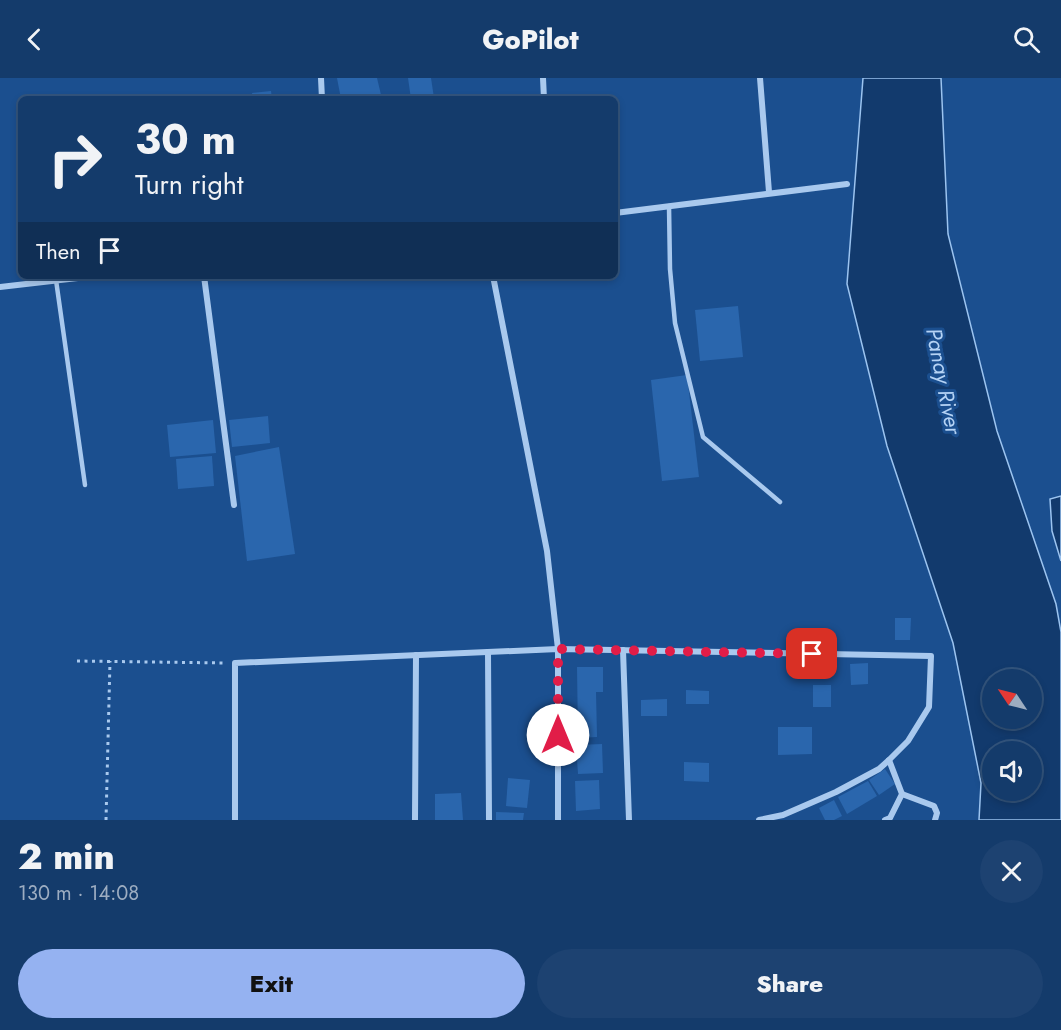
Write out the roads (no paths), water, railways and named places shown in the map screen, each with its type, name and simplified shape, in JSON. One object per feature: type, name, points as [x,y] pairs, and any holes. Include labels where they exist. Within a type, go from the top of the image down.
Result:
[{"type":"street","points":[[321,78],[322,96]]},
{"type":"street","points":[[543,78],[544,96]]},
{"type":"street","points":[[760,78],[769,192]]},
{"type":"street","points":[[618,213],[847,184]]},
{"type":"street","points":[[0,287],[66,279]]},
{"type":"street","points":[[204,279],[234,505]]},
{"type":"street","points":[[495,279],[547,551],[558,649],[558,820]]},
{"type":"street","points":[[235,820],[236,663],[558,649],[931,656],[929,707],[908,741],[889,760],[879,769],[837,792],[783,815],[759,820]]},
{"type":"street","points":[[623,651],[629,820]]},
{"type":"street","points":[[488,652],[489,820]]},
{"type":"street","points":[[415,820],[416,656]]},
{"type":"street","points":[[889,760],[902,794],[934,807],[937,813],[935,820]]},
{"type":"street","points":[[885,820],[890,818],[902,794]]},
{"type":"lane","points":[[669,206],[670,268],[675,323],[703,436],[780,502]]},
{"type":"lane","points":[[56,280],[85,485]]},
{"type":"water","name":"Panay River","points":[[863,78],[941,78],[948,234],[997,431],[1056,604],[1061,632],[1061,820],[979,820],[981,783],[953,643],[887,446],[847,284]]},
{"type":"water","points":[[1061,496],[1061,561],[1052,531],[1050,499]]}]
